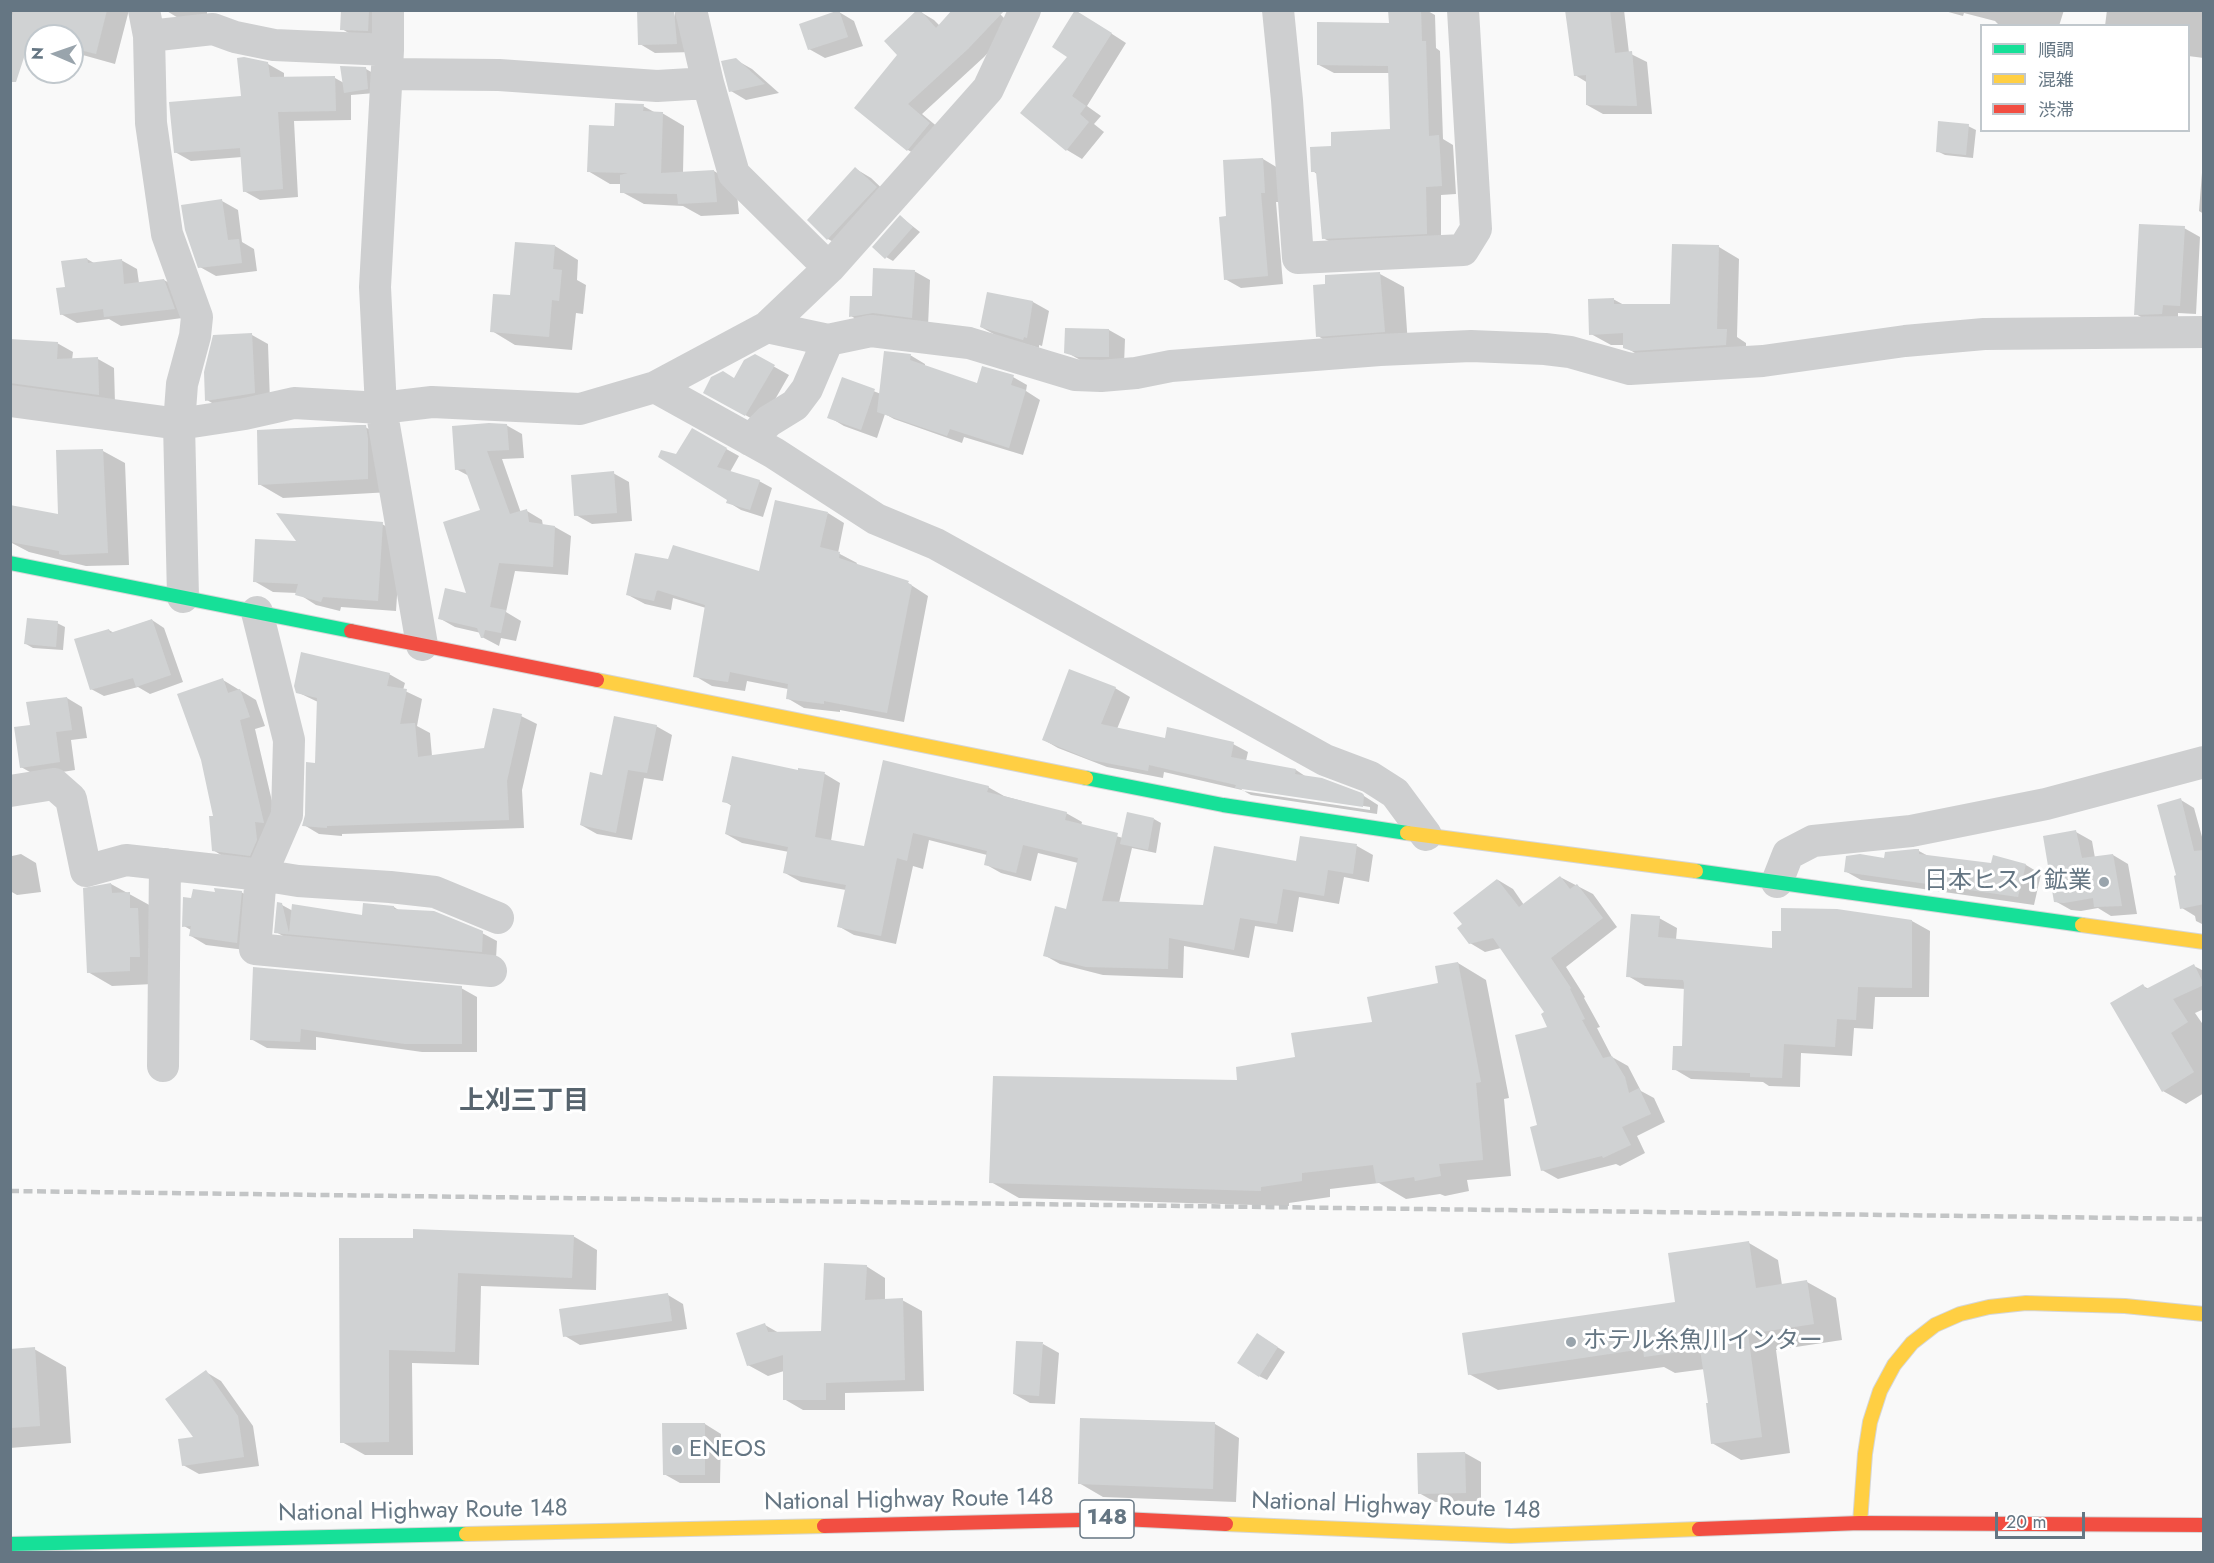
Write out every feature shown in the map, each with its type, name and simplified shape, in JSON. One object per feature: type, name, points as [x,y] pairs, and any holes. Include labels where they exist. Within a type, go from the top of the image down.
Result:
[{"type":"main road","points":[[10,563],[1223,805],[1426,836],[1777,882],[2204,942]]},
{"type":"main road","points":[[1860,1523],[1865,1454],[1870,1422],[1880,1391],[1894,1365],[1912,1343],[1935,1325],[1960,1314],[1989,1306],[2026,1303],[2125,1306],[2204,1314]]},
{"type":"main road","name":"National Highway Route 148","points":[[10,1544],[1122,1519],[1511,1536],[1860,1523],[2204,1525]]},
{"type":"street","points":[[388,10],[388,62],[375,287],[381,408],[422,645]]},
{"type":"street","points":[[691,10],[708,83],[734,174],[829,268]]},
{"type":"street","points":[[10,402],[179,424],[245,414],[294,403],[381,408],[432,402],[580,408],[655,387],[767,327],[829,268],[988,89],[1025,10]]},
{"type":"street","points":[[1278,10],[1288,111],[1298,258],[1463,250],[1476,229],[1463,10]]},
{"type":"street","points":[[183,597],[179,424],[182,384],[195,336],[197,317],[167,234],[151,123],[146,23],[213,29],[235,37],[274,45],[499,75],[657,86],[708,83]]},
{"type":"street","points":[[767,327],[828,340],[871,331],[969,343],[1075,375],[1101,376],[1136,373],[1171,366],[1380,350],[1471,346],[1570,352],[1630,369],[1763,361],[1905,341],[1984,334],[2204,332]]},
{"type":"street","points":[[750,440],[769,421],[795,405],[807,389],[828,340]]},
{"type":"street","points":[[655,387],[750,440],[876,519],[936,544],[1325,760],[1370,777],[1395,793],[1426,836]]},
{"type":"street","points":[[257,612],[289,740],[287,815],[261,874],[255,949],[491,971]]},
{"type":"street","points":[[1777,882],[1788,854],[1813,841],[1911,831],[2046,804],[2204,762]]},
{"type":"street","points":[[10,790],[54,784],[71,800],[86,871],[126,860],[261,874],[298,882],[435,892],[498,918]]},
{"type":"street","points":[[164,1066],[165,864]]},
{"type":"building","points":[[14,10],[107,10],[96,54],[84,51],[84,24],[24,24],[24,57],[16,82],[10,82],[10,21]]},
{"type":"building","points":[[341,10],[369,10],[368,31],[340,30]]},
{"type":"building","points":[[637,10],[674,10],[677,44],[638,45]]},
{"type":"building","points":[[839,10],[848,37],[808,50],[799,24]]},
{"type":"building","points":[[917,10],[920,10],[936,28],[952,10],[1005,10],[968,49],[908,104],[930,123],[907,151],[854,108],[897,55],[884,41]]},
{"type":"building","points":[[1075,10],[1112,33],[1072,96],[1086,106],[1080,114],[1089,122],[1066,151],[1020,113],[1067,57],[1052,47]]},
{"type":"building","points":[[1388,10],[1421,10],[1422,41],[1426,41],[1429,136],[1439,135],[1442,186],[1426,187],[1427,234],[1322,239],[1316,172],[1311,172],[1310,147],[1331,146],[1331,132],[1390,129],[1388,66],[1317,65],[1317,22],[1389,23]]},
{"type":"building","points":[[1565,10],[1610,10],[1615,53],[1632,51],[1637,106],[1586,105],[1586,75],[1574,76]]},
{"type":"building","points":[[244,57],[268,62],[270,77],[335,76],[336,111],[278,112],[283,189],[243,192],[240,148],[174,153],[169,102],[241,96],[237,58]]},
{"type":"building","points":[[736,58],[765,84],[729,92],[721,61]]},
{"type":"building","points":[[340,66],[366,67],[368,89],[344,93]]},
{"type":"building","points":[[615,103],[644,104],[643,111],[663,112],[661,173],[714,170],[717,202],[678,204],[677,194],[620,193],[620,175],[628,173],[587,172],[589,125],[614,126]]},
{"type":"building","points":[[1938,121],[1969,124],[1966,155],[1936,152]]},
{"type":"building","points":[[1263,158],[1265,193],[1261,193],[1268,276],[1224,280],[1219,217],[1226,216],[1223,160]]},
{"type":"building","points":[[855,167],[877,187],[827,240],[807,220]]},
{"type":"building","points":[[222,199],[228,240],[239,239],[242,263],[198,268],[185,230],[181,205]]},
{"type":"building","points":[[900,215],[913,227],[885,259],[872,247]]},
{"type":"building","points":[[2139,224],[2185,226],[2180,306],[2163,305],[2162,314],[2134,315]]},
{"type":"building","points":[[515,242],[555,245],[553,269],[562,270],[559,301],[552,300],[549,337],[490,332],[493,294],[510,295]]},
{"type":"building","points":[[1672,244],[1719,245],[1717,329],[1727,329],[1726,345],[1632,351],[1623,348],[1623,333],[1589,335],[1588,299],[1614,298],[1614,304],[1670,304]]},
{"type":"building","points":[[87,258],[88,263],[122,259],[124,284],[164,279],[175,309],[104,317],[103,309],[60,315],[56,288],[65,287],[61,261]]},
{"type":"building","points":[[873,268],[915,270],[912,318],[873,313],[849,317],[850,296],[872,296]]},
{"type":"building","points":[[1380,272],[1385,332],[1316,337],[1313,285],[1325,284],[1325,275]]},
{"type":"building","points":[[987,292],[1033,301],[1027,338],[1024,337],[1023,340],[980,327]]},
{"type":"building","points":[[1065,328],[1109,329],[1109,357],[1078,357],[1064,353]]},
{"type":"building","points":[[252,333],[255,393],[205,401],[204,372],[213,335]]},
{"type":"building","points":[[10,339],[58,342],[57,359],[98,357],[99,395],[10,383]]},
{"type":"building","points":[[884,351],[911,354],[910,360],[977,383],[982,366],[1014,375],[1011,385],[1026,390],[1009,448],[950,429],[947,436],[877,412]]},
{"type":"building","points":[[755,354],[775,365],[745,416],[703,393],[711,377],[723,371],[734,378],[744,360]]},
{"type":"building","points":[[842,377],[875,389],[861,430],[827,418]]},
{"type":"building","points":[[507,424],[509,450],[487,451],[510,514],[527,509],[529,522],[555,526],[553,567],[499,563],[490,607],[506,610],[501,633],[485,630],[481,638],[477,628],[438,619],[445,588],[466,593],[443,522],[480,510],[465,469],[455,470],[452,426]]},
{"type":"building","points":[[366,425],[368,479],[258,485],[257,430]]},
{"type":"building","points":[[692,428],[727,448],[717,467],[760,480],[750,510],[726,503],[727,500],[658,457],[661,450],[676,454]]},
{"type":"building","points":[[103,449],[108,553],[63,555],[59,554],[59,551],[10,542],[10,505],[58,514],[56,450]]},
{"type":"building","points":[[614,471],[617,513],[574,516],[571,475]]},
{"type":"building","points":[[775,500],[828,512],[820,547],[840,552],[839,558],[909,581],[908,583],[912,585],[887,713],[824,701],[824,704],[786,699],[788,684],[730,672],[728,682],[693,677],[705,605],[657,590],[654,601],[626,595],[635,553],[668,559],[673,545],[759,571]]},
{"type":"building","points":[[276,513],[383,522],[378,601],[323,597],[321,602],[295,595],[298,584],[253,582],[255,539],[296,541]]},
{"type":"building","points":[[27,618],[58,621],[56,647],[24,644]]},
{"type":"building","points":[[152,619],[171,675],[136,687],[133,678],[90,690],[74,639],[109,629],[110,633]]},
{"type":"building","points":[[301,652],[390,673],[387,686],[407,689],[400,724],[415,723],[418,757],[484,748],[493,708],[522,714],[507,781],[509,820],[327,826],[327,828],[302,826],[305,815],[306,762],[315,763],[317,698],[296,693],[294,686]]},
{"type":"building","points":[[1069,669],[1116,687],[1101,724],[1165,738],[1167,727],[1234,742],[1231,757],[1296,769],[1295,774],[1322,778],[1362,793],[1364,795],[1363,807],[1235,788],[1236,785],[1149,765],[1148,771],[1091,760],[1042,740]]},
{"type":"building","points":[[223,678],[228,693],[240,689],[250,717],[240,720],[264,823],[255,822],[257,840],[250,856],[212,851],[209,816],[213,816],[201,760],[177,694]]},
{"type":"building","points":[[67,697],[72,730],[56,732],[60,762],[20,768],[14,727],[30,725],[26,702]]},
{"type":"building","points":[[614,716],[657,725],[647,773],[628,770],[616,833],[580,825],[590,772],[602,775]]},
{"type":"building","points":[[732,756],[798,770],[798,768],[825,772],[815,837],[864,846],[883,760],[989,786],[987,792],[1067,812],[1065,820],[1118,833],[1102,901],[1203,905],[1214,846],[1296,861],[1300,836],[1357,844],[1353,874],[1328,870],[1324,896],[1283,889],[1277,924],[1240,918],[1234,950],[1169,938],[1168,969],[1086,967],[1043,956],[1055,906],[1066,909],[1078,858],[1023,845],[1016,873],[984,865],[987,851],[913,833],[907,861],[897,858],[881,936],[837,927],[846,885],[783,873],[788,847],[725,834],[731,804],[722,802]]},
{"type":"building","points":[[2181,798],[2194,851],[2204,850],[2204,904],[2180,909],[2174,876],[2176,875],[2157,805]]},
{"type":"building","points":[[1127,812],[1154,818],[1148,850],[1120,844]]},
{"type":"building","points":[[2076,830],[2082,858],[2113,854],[2122,906],[2094,907],[2093,898],[2064,903],[2054,902],[2043,836]]},
{"type":"building","points":[[1919,849],[1919,854],[1991,863],[1993,855],[2026,864],[2018,897],[1844,872],[1846,856],[1860,854],[1884,858],[1885,852]]},
{"type":"building","points":[[1560,876],[1570,889],[1577,884],[1603,918],[1551,958],[1571,988],[1585,1019],[1582,1020],[1603,1058],[1612,1056],[1625,1077],[1629,1093],[1639,1088],[1651,1114],[1622,1127],[1631,1145],[1603,1158],[1602,1156],[1541,1171],[1530,1127],[1537,1125],[1515,1035],[1547,1027],[1541,1014],[1544,1012],[1493,938],[1469,944],[1457,928],[1462,924],[1453,913],[1497,879],[1519,907]]},
{"type":"building","points":[[111,883],[112,893],[130,892],[130,908],[138,908],[140,957],[130,957],[130,971],[87,973],[83,888]]},
{"type":"building","points":[[214,888],[242,891],[237,943],[189,936],[191,926],[182,927],[183,897],[191,898],[193,889],[215,892]]},
{"type":"building","points":[[277,902],[282,903],[289,933],[292,904],[362,915],[363,903],[394,906],[394,909],[434,911],[483,931],[482,952],[274,933]]},
{"type":"building","points":[[1781,908],[1837,909],[1912,920],[1912,988],[1858,987],[1856,1020],[1837,1019],[1835,1047],[1784,1044],[1782,1078],[1750,1077],[1750,1073],[1672,1070],[1673,1046],[1682,1046],[1684,983],[1683,980],[1626,977],[1631,914],[1660,916],[1658,937],[1772,948],[1772,931],[1781,931]]},
{"type":"building","points":[[1458,962],[1481,1082],[1476,1083],[1483,1160],[1439,1164],[1441,1176],[1415,1181],[1414,1177],[1376,1183],[1373,1165],[1302,1173],[1302,1181],[1261,1187],[1261,1191],[989,1183],[993,1076],[1237,1080],[1236,1067],[1295,1057],[1291,1033],[1372,1022],[1367,997],[1438,983],[1435,966]]},
{"type":"building","points":[[2194,964],[2204,985],[2173,999],[2188,1022],[2171,1033],[2194,1072],[2162,1092],[2110,1003],[2143,984],[2146,989]]},
{"type":"building","points":[[253,967],[462,986],[462,1044],[405,1044],[301,1029],[300,1042],[250,1040]]},
{"type":"building","points":[[413,1229],[574,1235],[572,1278],[458,1273],[455,1352],[389,1350],[389,1442],[340,1443],[339,1238],[413,1238]]},
{"type":"building","points":[[1749,1241],[1756,1288],[1807,1280],[1814,1324],[1748,1334],[1762,1437],[1711,1444],[1700,1349],[1644,1357],[1643,1349],[1468,1375],[1462,1333],[1675,1302],[1668,1253]]},
{"type":"building","points":[[824,1263],[867,1265],[865,1300],[903,1298],[905,1380],[826,1383],[826,1400],[783,1400],[783,1355],[747,1366],[736,1333],[765,1323],[768,1332],[821,1331]]},
{"type":"building","points":[[668,1293],[672,1321],[563,1337],[559,1309]]},
{"type":"building","points":[[1257,1333],[1278,1347],[1259,1377],[1237,1363]]},
{"type":"building","points":[[1016,1341],[1043,1342],[1039,1396],[1013,1394]]},
{"type":"building","points":[[35,1347],[40,1426],[10,1428],[10,1349]]},
{"type":"building","points":[[206,1370],[238,1416],[244,1457],[182,1466],[178,1439],[193,1437],[165,1399]]},
{"type":"building","points":[[1080,1418],[1215,1422],[1213,1489],[1078,1484]]},
{"type":"building","points":[[662,1423],[705,1423],[705,1475],[663,1475]]},
{"type":"building","points":[[1465,1452],[1466,1493],[1418,1494],[1417,1453]]},
{"type":"railway","points":[[10,1191],[2204,1219]]},
{"type":"traffic: fast","points":[[10,563],[351,631]]},
{"type":"traffic: fast","points":[[1086,778],[1223,805],[1407,833]]},
{"type":"traffic: fast","points":[[1696,871],[2082,925]]},
{"type":"traffic: fast","points":[[10,1544],[466,1534]]},
{"type":"traffic: slow","points":[[597,680],[1086,778]]},
{"type":"traffic: slow","points":[[1407,833],[1696,871]]},
{"type":"traffic: slow","points":[[2082,925],[2204,942]]},
{"type":"traffic: slow","points":[[1860,1523],[1865,1454],[1870,1422],[1880,1391],[1894,1365],[1912,1343],[1935,1325],[1960,1314],[1989,1307],[2026,1303],[2125,1306],[2204,1314]]},
{"type":"traffic: slow","points":[[1226,1524],[1511,1536],[1699,1529]]},
{"type":"traffic: slow","points":[[466,1534],[824,1526]]},
{"type":"traffic: jam","points":[[351,631],[597,680]]},
{"type":"traffic: jam","points":[[824,1526],[1122,1519],[1226,1524]]},
{"type":"traffic: jam","points":[[1699,1529],[1860,1523],[2204,1525]]},
{"type":"place","name":"日本ヒスイ鉱業","points":[[2104,882]]},
{"type":"place","name":"ホテル糸魚川インター","points":[[1571,1342]]},
{"type":"place","name":"ENEOS","points":[[677,1450]]},
{"type":"district","name":"上刈三丁目","points":[[524,1103]]}]
